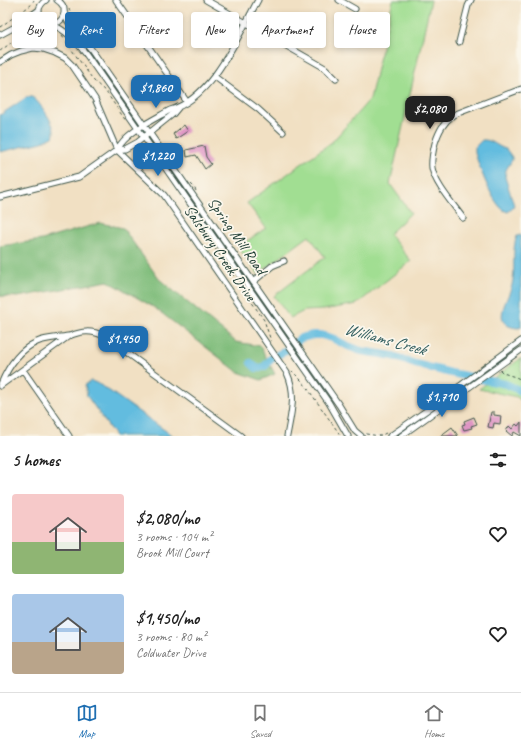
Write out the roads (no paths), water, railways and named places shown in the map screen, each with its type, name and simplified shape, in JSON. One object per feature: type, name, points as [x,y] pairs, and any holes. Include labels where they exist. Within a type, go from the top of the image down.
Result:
[{"type":"street","points":[[40,5],[46,0]]},
{"type":"street","name":"Spring Mill Road","points":[[57,0],[66,10],[67,20],[72,28],[91,49],[286,342],[329,403],[348,436]]},
{"type":"street","points":[[116,0],[187,102]]},
{"type":"street","points":[[206,0],[325,68],[336,79]]},
{"type":"street","points":[[0,197],[79,177],[117,150],[125,149],[147,135],[173,114],[178,108],[202,90],[215,77],[258,0]]},
{"type":"street","points":[[339,0],[355,9]]},
{"type":"street","points":[[459,42],[468,6],[471,0]]},
{"type":"street","points":[[57,22],[62,19],[66,10]]},
{"type":"street","name":"Spring Mill Road","points":[[57,26],[62,28],[81,47],[142,127]]},
{"type":"street","points":[[0,35],[12,28]]},
{"type":"street","name":"Salsbury Creek Drive","points":[[0,62],[21,50],[33,48],[43,49],[55,53],[65,58],[72,65],[95,99],[117,150],[164,195],[278,358],[290,380],[293,394],[293,406],[287,436]]},
{"type":"street","points":[[215,77],[258,109],[283,132]]},
{"type":"street","points":[[463,218],[437,180],[432,167],[433,153],[439,130],[453,115],[521,89]]},
{"type":"street","points":[[117,150],[120,143],[142,127],[170,110],[178,108]]},
{"type":"street","name":"Spring Mill Road","points":[[147,135],[298,346],[355,431],[363,435]]},
{"type":"street","points":[[253,282],[272,266],[284,261]]},
{"type":"street","points":[[0,385],[7,370],[17,357],[37,342],[91,331],[104,336],[241,436]]},
{"type":"street","points":[[0,385],[69,336]]},
{"type":"street","points":[[390,436],[521,341]]},
{"type":"street","points":[[401,436],[521,350]]},
{"type":"street","points":[[23,370],[69,436]]},
{"type":"water","points":[[27,97],[32,97],[35,99],[45,112],[53,126],[54,135],[53,137],[42,142],[0,152],[0,115]]},
{"type":"water","points":[[482,140],[492,142],[506,149],[512,157],[512,160],[506,170],[505,177],[514,205],[508,212],[498,204],[492,196],[480,167],[475,153],[475,147]]},
{"type":"water","points":[[521,235],[521,327],[519,328],[507,325],[503,320],[502,312],[511,289],[513,279],[515,242],[517,236]]},
{"type":"water","points":[[91,381],[111,392],[173,436],[115,436],[87,396],[85,385]]},
{"type":"waterway","name":"Williams Creek","points":[[251,363],[256,368],[260,368],[265,366],[272,358],[285,351],[301,338],[321,335],[332,338],[361,351],[393,356],[415,364],[451,373],[506,384],[521,391]]}]
